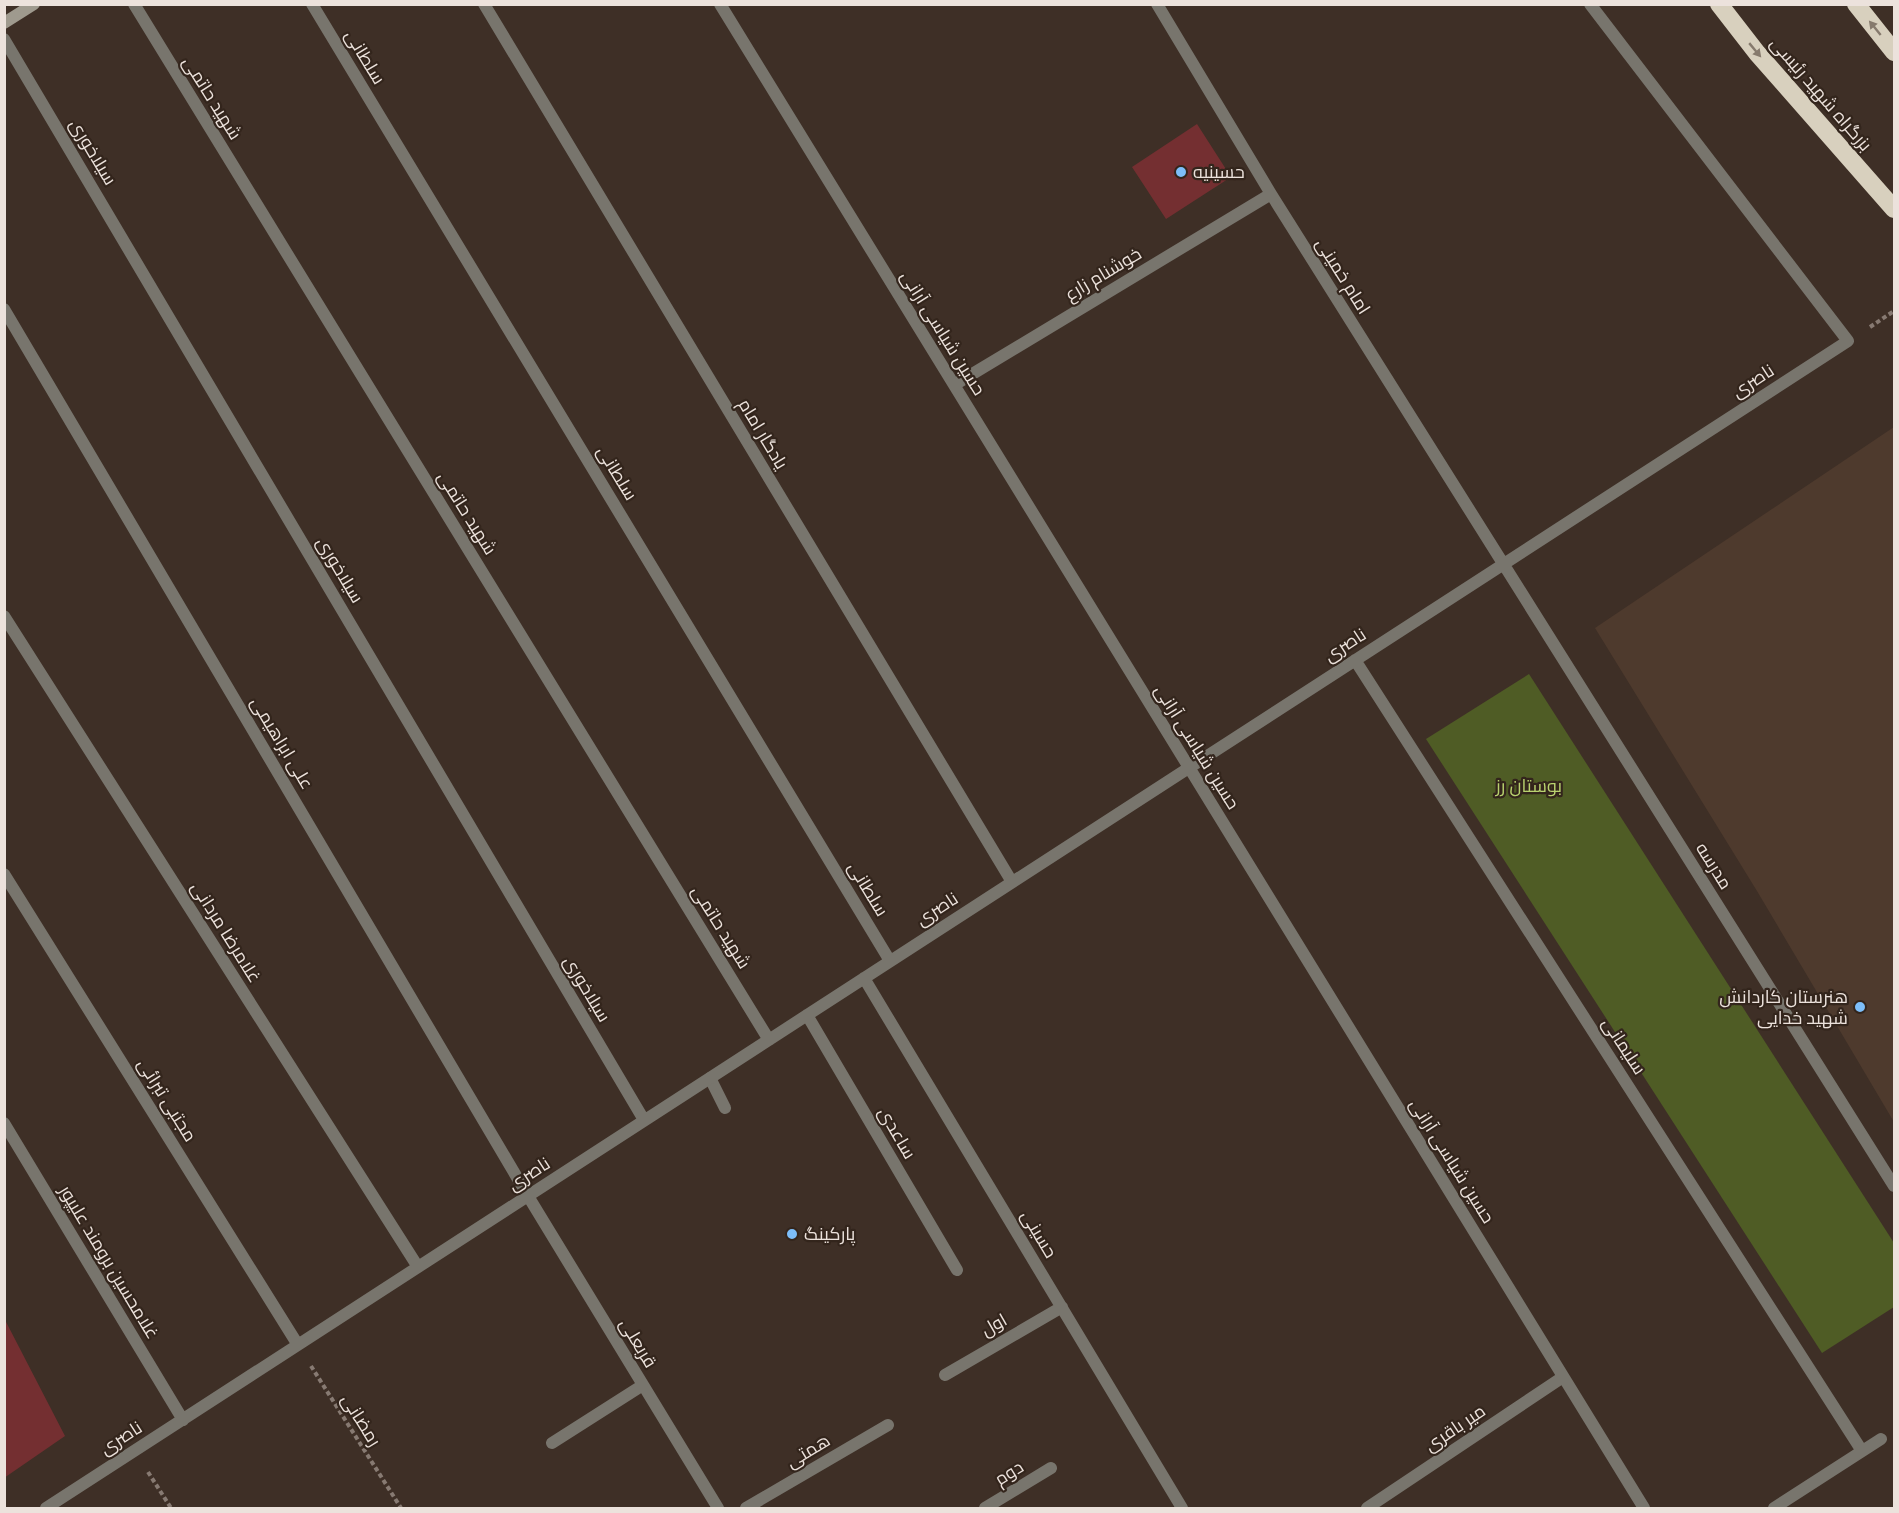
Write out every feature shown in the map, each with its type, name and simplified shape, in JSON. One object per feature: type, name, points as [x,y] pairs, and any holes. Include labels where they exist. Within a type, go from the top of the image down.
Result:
[{"type":"highway","name":"بزرگراه شهید رئیسی","points":[[1719,4],[1757,53],[1894,209]]},
{"type":"highway","points":[[1856,4],[1894,52]]},
{"type":"main road","points":[[4,23],[34,4]]},
{"type":"street","name":"شهید حاتمی","points":[[134,4],[769,1040]]},
{"type":"street","name":"سلطانی","points":[[312,4],[890,961]]},
{"type":"street","name":"یادگار امام","points":[[484,4],[1012,882]]},
{"type":"street","name":"حسین شیاسی آرانی","points":[[720,4],[1644,1509]]},
{"type":"street","name":"امام خمینی","points":[[1156,4],[1271,194],[1503,564]]},
{"type":"street","name":"ناصری","points":[[46,1509],[1848,340],[1590,4]]},
{"type":"street","name":"سیلاخوری","points":[[4,39],[644,1120]]},
{"type":"street","name":"خوشنام زارع","points":[[954,385],[1271,194]]},
{"type":"street","name":"علی ابراهیمی","points":[[4,309],[528,1196]]},
{"type":"street","name":"مدرسه","points":[[1503,564],[1894,1186]]},
{"type":"street","name":"غلامرضا مردانی","points":[[4,616],[418,1267]]},
{"type":"street","name":"سلیمانی","points":[[1355,660],[1862,1451]]},
{"type":"street","name":"مجتبی تبرائی","points":[[4,874],[298,1345]]},
{"type":"street","name":"حسینی","points":[[864,978],[1182,1509]]},
{"type":"street","name":"ساعدی","points":[[807,1015],[957,1270]]},
{"type":"street","points":[[710,1078],[725,1108]]},
{"type":"street","name":"غلامحسین برومند علیپور","points":[[4,1123],[183,1420]]},
{"type":"street","name":"قربعلی","points":[[528,1196],[718,1509]]},
{"type":"street","name":"اول","points":[[945,1375],[1062,1307]]},
{"type":"street","name":"میر باقری","points":[[1367,1509],[1563,1377]]},
{"type":"street","points":[[552,1443],[643,1385]]},
{"type":"street","name":"همتی","points":[[746,1509],[888,1425]]},
{"type":"street","points":[[1774,1509],[1881,1438]]},
{"type":"street","name":"دوم","points":[[985,1509],[1051,1468]]},
{"type":"path","name":"رمضانی","points":[[298,1345],[401,1509]]},
{"type":"path","points":[[135,1451],[171,1509]]},
{"type":"shaded area","points":[[1894,427],[1894,1122],[1757,891],[1595,628]]},
{"type":"green space","name":"بوستان رز","points":[[1529,674],[1894,1243],[1894,1307],[1822,1353],[1426,739]]},
{"type":"building","name":"حسینیه","points":[[1197,124],[1231,177],[1166,219],[1132,167]]},
{"type":"building","points":[[4,1318],[65,1436],[4,1478]]},
{"type":"place","name":"حسینیه","points":[[1181,172]]},
{"type":"place","name":"هنرستان کاردانش شهید خدایی","points":[[1860,1007]]},
{"type":"place","name":"پارکینگ","points":[[792,1234]]}]
